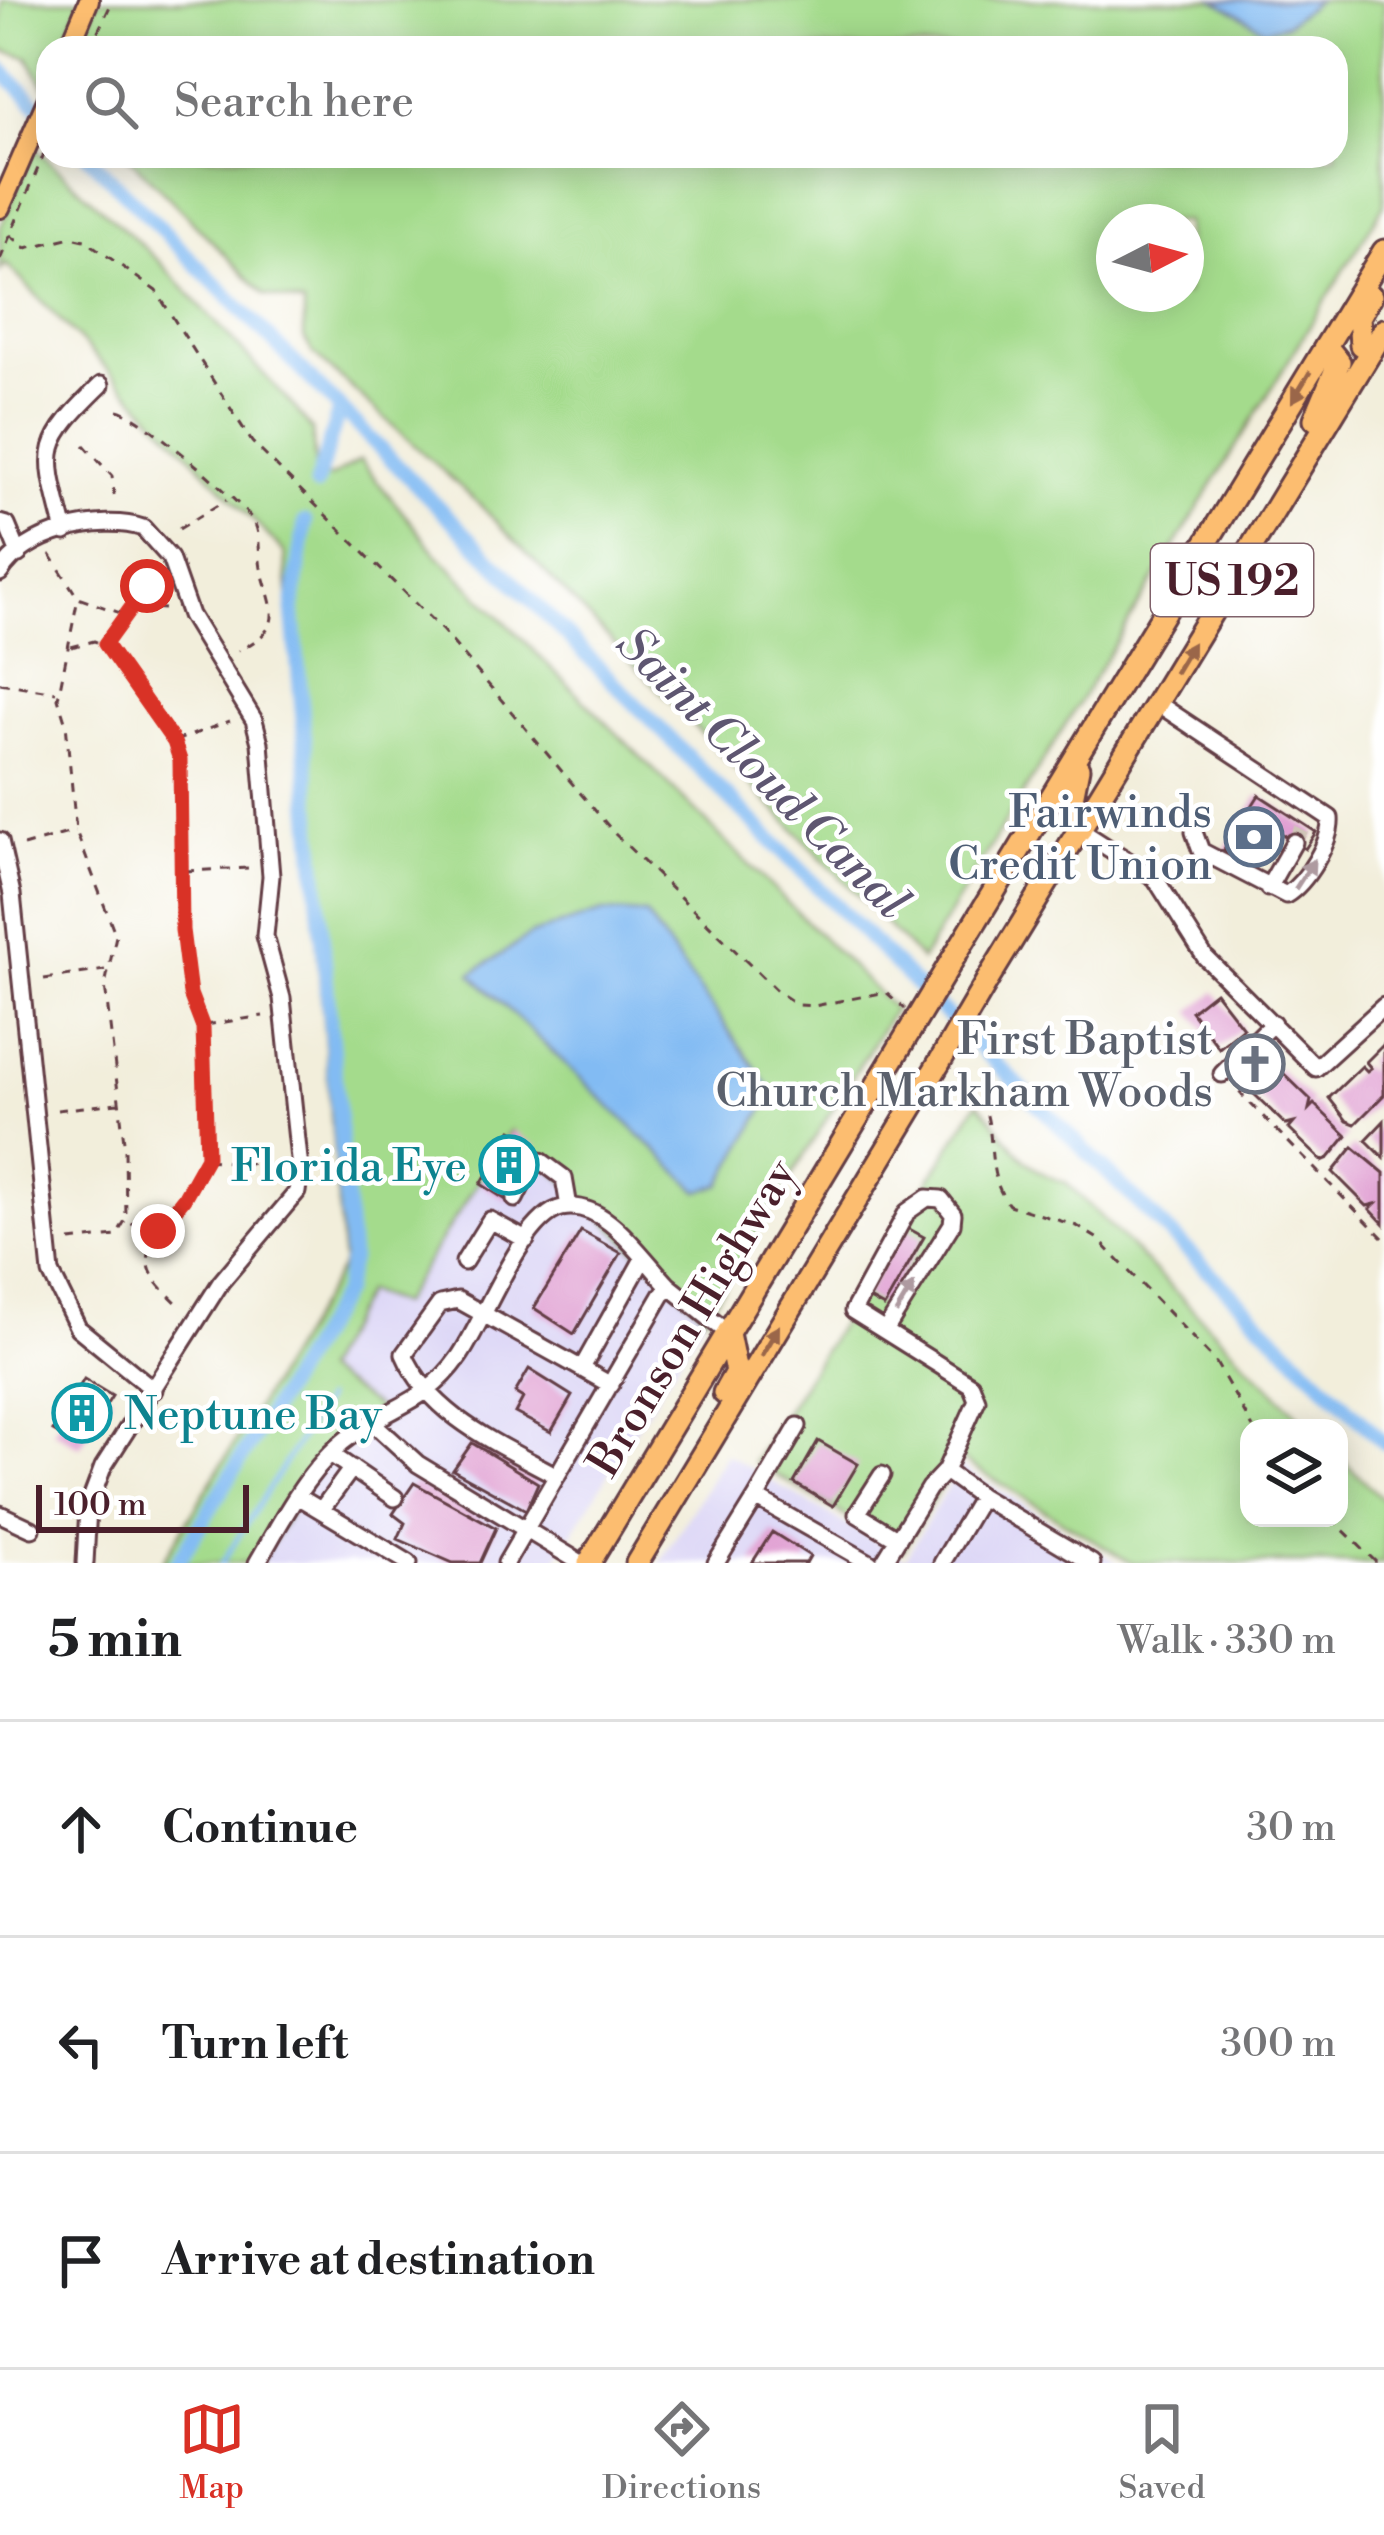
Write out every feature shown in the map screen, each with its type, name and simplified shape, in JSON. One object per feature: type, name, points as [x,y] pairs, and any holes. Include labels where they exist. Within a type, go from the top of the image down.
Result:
[{"type":"highway","name":"Bronson Highway","points":[[585,1563],[1384,251]]},
{"type":"highway","points":[[1377,356],[1360,345],[1359,317],[1384,275]]},
{"type":"highway","name":"Bronson Highway","points":[[637,1563],[1268,521],[1377,356],[1384,330]]},
{"type":"highway","points":[[1268,521],[1272,490],[1337,376],[1339,362],[1326,346]]},
{"type":"highway","points":[[1080,830],[1071,803],[1083,746]]},
{"type":"highway","points":[[675,1498],[736,1372],[728,1333]]},
{"type":"main road","points":[[74,36],[89,0]]},
{"type":"main road","points":[[0,208],[36,154]]},
{"type":"street","points":[[65,532],[49,453],[55,429],[100,385]]},
{"type":"street","points":[[0,573],[19,554],[65,532],[123,521],[154,536],[170,558],[190,615],[254,720],[271,876],[265,936],[282,998],[299,1169],[297,1192],[221,1282],[103,1467],[88,1507],[85,1563]]},
{"type":"street","points":[[0,523],[7,525],[19,554]]},
{"type":"street","points":[[1157,703],[1315,807],[1330,818],[1331,830],[1299,884],[1286,895],[1202,851],[1194,832]]},
{"type":"street","points":[[1304,824],[1315,807]]},
{"type":"street","points":[[1080,830],[1155,878],[1205,957],[1316,1068],[1384,1006]]},
{"type":"street","points":[[0,841],[12,894],[51,1273],[78,1328],[154,1390]]},
{"type":"street","points":[[1268,888],[1294,842]]},
{"type":"street","points":[[1222,1074],[1273,1023]]},
{"type":"street","points":[[514,1199],[532,1165],[541,1161],[564,1178],[569,1207]]},
{"type":"street","points":[[883,1563],[945,1471],[977,1400],[971,1385],[853,1311],[854,1300],[907,1212],[927,1198],[940,1199],[953,1214],[952,1224],[885,1331]]},
{"type":"street","points":[[256,1563],[297,1496],[332,1455],[373,1423],[428,1394],[463,1353],[526,1240],[547,1215],[569,1207],[596,1210],[668,1285],[728,1333]]},
{"type":"street","points":[[464,1262],[490,1220],[526,1240]]},
{"type":"street","points":[[582,1368],[643,1259]]},
{"type":"street","points":[[506,1563],[668,1285]]},
{"type":"street","points":[[557,1476],[474,1430],[428,1394],[404,1354],[440,1304],[458,1300],[610,1384]]},
{"type":"street","points":[[373,1423],[418,1464],[585,1563]]},
{"type":"street","points":[[716,1563],[798,1426]]},
{"type":"street","points":[[332,1455],[395,1498]]},
{"type":"street","points":[[322,1509],[352,1468]]},
{"type":"street","points":[[945,1471],[1092,1563]]},
{"type":"street","points":[[882,1474],[857,1514],[898,1539]]},
{"type":"street","points":[[297,1496],[409,1563]]},
{"type":"street","points":[[942,1563],[981,1496]]},
{"type":"street","points":[[756,1498],[870,1563]]},
{"type":"street","points":[[0,1514],[32,1528]]},
{"type":"street","points":[[833,1563],[842,1547]]},
{"type":"path","points":[[96,36],[113,0]]},
{"type":"path","points":[[0,260],[36,160]]},
{"type":"path","points":[[10,235],[26,248],[72,237],[85,240],[156,291],[252,442],[443,631],[615,834],[778,992],[798,1005],[814,1006],[886,992]]},
{"type":"path","points":[[118,410],[137,415],[179,449],[256,524],[272,601],[268,631],[238,651]]},
{"type":"path","points":[[83,445],[112,476],[114,495]]},
{"type":"path","points":[[179,530],[228,499]]},
{"type":"path","points":[[47,547],[78,598],[126,615]]},
{"type":"path","points":[[70,648],[105,644],[155,578]]},
{"type":"path","points":[[70,1241],[116,1236],[126,1219],[106,970],[116,936],[76,831],[58,692],[78,598]]},
{"type":"path","points":[[137,606],[164,609]]},
{"type":"path","points":[[105,644],[174,742],[180,760],[182,930],[190,990],[203,1026],[206,1160],[146,1252],[147,1269],[179,1306]]},
{"type":"path","points":[[0,683],[58,692]]},
{"type":"path","points":[[174,742],[230,721]]},
{"type":"path","points":[[23,846],[76,831]]},
{"type":"path","points":[[183,872],[249,868]]},
{"type":"path","points":[[44,979],[106,970]]},
{"type":"path","points":[[203,1026],[263,1016]]},
{"type":"path","points":[[1290,1042],[1240,1093],[1384,1239]]},
{"type":"path","points":[[981,1096],[990,1128],[989,1165],[1009,1204],[1077,1226],[1098,1239],[1215,1360],[1248,1419]]},
{"type":"path","points":[[57,1110],[120,1103]]},
{"type":"path","points":[[206,1160],[277,1166]]},
{"type":"path","points":[[126,1219],[139,1230],[158,1231]]},
{"type":"path","points":[[1340,1527],[1377,1563]]},
{"type":"shaded area","points":[[511,1129],[705,1317],[554,1563],[260,1563],[325,1453],[389,1415],[322,1371],[366,1292],[401,1304]]},
{"type":"shaded area","points":[[726,1454],[905,1559],[960,1466],[1118,1563],[660,1563]]},
{"type":"green space","points":[[2,0],[81,0],[65,36],[36,36],[36,72],[28,57],[0,50]]},
{"type":"green space","points":[[98,0],[1215,0],[1265,30],[1286,24],[1318,0],[1384,0],[1384,205],[921,960],[478,503],[313,353],[304,338],[304,304],[265,295],[140,168],[1348,168],[1348,36],[83,36]]},
{"type":"green space","points":[[35,148],[36,168],[57,168],[159,261],[295,408],[312,430],[316,477],[331,477],[360,460],[436,553],[894,1009],[705,1317],[511,1130],[400,1304],[365,1292],[322,1371],[390,1416],[325,1453],[260,1563],[162,1563],[343,1264],[285,553],[6,264],[0,271],[0,228]]},
{"type":"green space","points":[[978,1102],[1027,1161],[1067,1183],[1302,1419],[1240,1419],[1240,1527],[1348,1527],[1348,1465],[1384,1501],[1384,1563],[1131,1563],[962,1460],[955,1462],[903,1550],[754,1462]]},
{"type":"water","points":[[1215,0],[1318,0],[1286,24],[1265,30]]},
{"type":"water","points":[[603,912],[645,914],[773,1092],[721,1185],[699,1191],[471,974],[532,934]]},
{"type":"building","name":"Fairwinds Credit Union","points":[[1259,795],[1316,832],[1305,849],[1279,832],[1255,869],[1224,850]]},
{"type":"building","points":[[1215,992],[1243,1028],[1219,1048],[1191,1011]]},
{"type":"building","points":[[1384,1044],[1384,1095],[1355,1124],[1347,1121],[1329,1098],[1362,1066],[1367,1071],[1371,1068],[1366,1062]]},
{"type":"building","points":[[1278,1068],[1311,1100],[1309,1109],[1314,1104],[1347,1136],[1329,1158],[1322,1161],[1289,1129],[1294,1123],[1286,1125],[1253,1093]]},
{"type":"building","points":[[1384,1121],[1384,1158],[1366,1140]]},
{"type":"building","name":"Florida Eye","points":[[512,1130],[537,1146],[506,1200],[481,1184]]},
{"type":"building","points":[[1353,1147],[1384,1173],[1384,1224],[1370,1209],[1375,1204],[1367,1206],[1333,1172]]},
{"type":"building","points":[[904,1226],[924,1237],[884,1307],[864,1296]]},
{"type":"building","points":[[581,1231],[621,1253],[574,1334],[534,1308]]},
{"type":"building","points":[[529,1369],[572,1396],[551,1432],[515,1413],[523,1398],[515,1393]]},
{"type":"building","name":"Neptune Bay","points":[[84,1379],[112,1396],[80,1447],[53,1431]]},
{"type":"building","points":[[818,1441],[858,1464],[833,1506],[794,1483]]},
{"type":"building","points":[[472,1443],[538,1483],[526,1510],[453,1470]]},
{"type":"building","points":[[414,1483],[496,1528],[480,1563],[453,1563],[398,1539],[405,1523],[393,1514]]},
{"type":"building","points":[[772,1532],[810,1556],[806,1563],[752,1563]]},
{"type":"waterway","name":"Saint Cloud Canal","points":[[0,68],[36,104]]},
{"type":"waterway","name":"Saint Cloud Canal","points":[[100,168],[912,981],[1384,1443]]},
{"type":"waterway","points":[[316,485],[340,407]]},
{"type":"waterway","points":[[177,1563],[343,1292],[351,1258],[293,609],[305,522]]},
{"type":"waterway","points":[[222,1563],[325,1399]]},
{"type":"tunnel","points":[[1294,842],[1304,824]]},
{"type":"place","name":"Fairwinds Credit Union","points":[[1254,837]]},
{"type":"place","name":"First Baptist Church Markham Woods","points":[[1255,1064]]},
{"type":"place","name":"Florida Eye","points":[[509,1165]]},
{"type":"place","name":"Neptune Bay","points":[[82,1413]]},
{"type":"route","points":[[147,586],[141,601],[105,644],[174,742],[180,760],[182,930],[190,994],[203,1026],[208,1088],[205,1165],[158,1231]]}]
